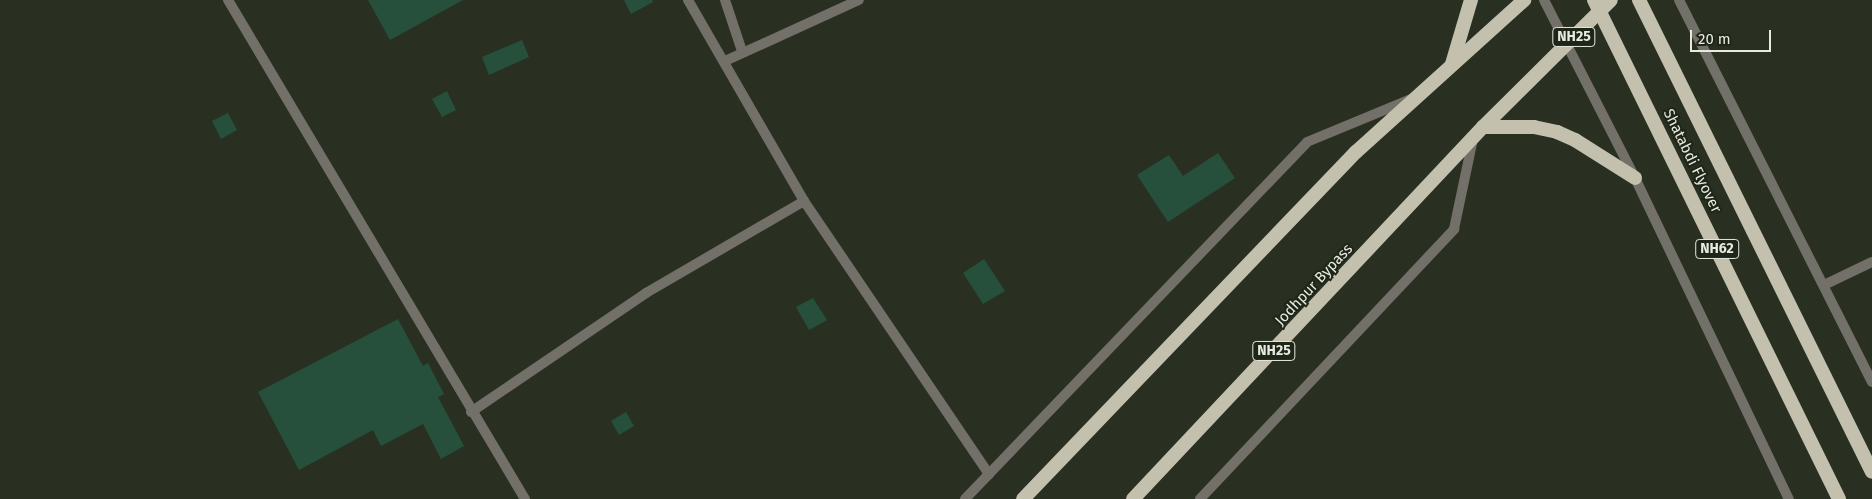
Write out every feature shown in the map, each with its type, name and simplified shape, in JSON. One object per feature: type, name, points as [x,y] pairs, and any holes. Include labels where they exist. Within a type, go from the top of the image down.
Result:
[{"type":"highway","points":[[1452,65],[1471,0]]},
{"type":"highway","points":[[1023,499],[1356,152],[1524,0]]},
{"type":"highway","name":"Shatabdi Flyover","points":[[1594,0],[1839,499]]},
{"type":"highway","name":"NH25","points":[[1473,138],[1612,0]]},
{"type":"highway","name":"Shatabdi Flyover","points":[[1639,0],[1872,472]]},
{"type":"highway","points":[[1483,127],[1534,127],[1556,132],[1575,140],[1634,178]]},
{"type":"highway","name":"Jodhpur Bypass","points":[[1134,499],[1473,138]]},
{"type":"street","points":[[228,0],[524,499]]},
{"type":"street","points":[[688,0],[725,61],[804,201],[989,474]]},
{"type":"street","points":[[725,0],[742,51]]},
{"type":"street","points":[[725,61],[742,51],[859,0]]},
{"type":"street","points":[[1544,0],[1634,178],[1790,499]]},
{"type":"street","points":[[1679,0],[1872,382]]},
{"type":"street","points":[[965,499],[1307,142],[1422,94]]},
{"type":"street","points":[[1200,499],[1454,229],[1473,138]]},
{"type":"street","points":[[471,412],[646,294],[804,201]]},
{"type":"street","points":[[1824,285],[1872,262]]},
{"type":"building","points":[[368,0],[463,0],[390,40]]},
{"type":"building","points":[[624,0],[652,0],[653,2],[631,14]]},
{"type":"building","points":[[522,40],[529,57],[489,75],[482,57]]},
{"type":"building","points":[[447,91],[456,110],[442,117],[432,99]]},
{"type":"building","points":[[228,113],[237,130],[221,139],[212,121]]},
{"type":"building","points":[[1218,153],[1235,178],[1168,222],[1137,175],[1169,155],[1183,176]]},
{"type":"building","points":[[984,259],[1005,291],[983,304],[963,273]]},
{"type":"building","points":[[813,298],[827,320],[809,330],[796,307]]},
{"type":"building","points":[[398,319],[423,366],[428,363],[444,394],[438,397],[464,446],[441,459],[423,424],[381,446],[373,430],[299,470],[258,392]]},
{"type":"building","points":[[626,412],[634,426],[619,435],[611,421]]}]
